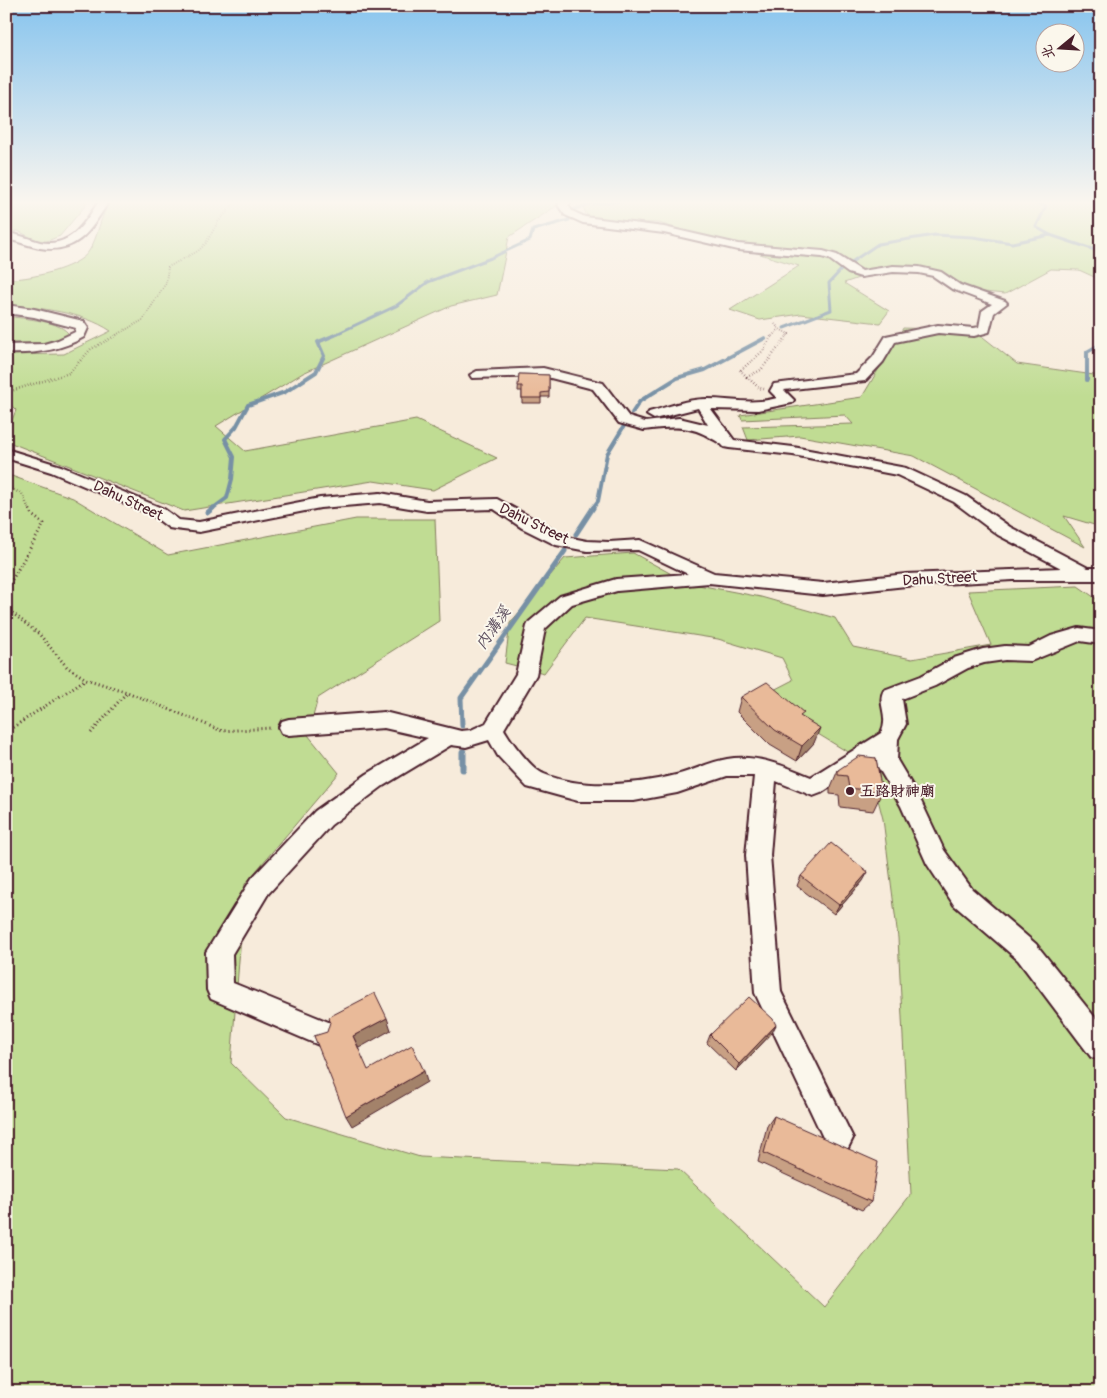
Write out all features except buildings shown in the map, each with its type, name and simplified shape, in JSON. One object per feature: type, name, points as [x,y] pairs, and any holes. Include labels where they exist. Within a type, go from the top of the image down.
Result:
[{"type":"street","points":[[624,420],[661,414],[692,404],[708,403],[746,408],[774,405],[787,400],[777,391],[779,388],[860,378],[878,359],[890,339],[938,329],[974,332],[986,329],[988,311],[1001,303],[956,287],[937,274],[920,270],[893,269],[861,274],[846,266]]},
{"type":"street","points":[[6,309],[79,324],[82,328],[80,334],[68,342],[55,346],[33,350],[6,348]]},
{"type":"street","points":[[477,375],[543,372],[598,386],[624,420],[644,426],[679,422],[707,430],[729,444],[794,451],[901,471],[960,499],[1004,530],[1093,574]]},
{"type":"street","points":[[708,403],[704,409],[729,444]]},
{"type":"street","name":"Dahu Street","points":[[6,453],[56,469],[158,512],[175,524],[199,527],[320,503],[380,498],[427,506],[497,504],[528,524],[562,541],[602,546],[640,545],[711,578],[823,589],[906,580],[1013,574],[1093,574]]},
{"type":"street","points":[[289,727],[384,720],[450,735],[455,739],[472,739],[493,729],[526,675],[536,626],[566,600],[616,585],[711,578]]},
{"type":"street","points":[[1101,638],[1079,634],[1058,640],[1031,654],[1005,653],[983,656],[961,663],[928,681],[890,695],[896,724],[888,739],[886,761],[911,803],[935,857],[963,897],[1027,952],[1101,1047]]},
{"type":"street","points":[[493,729],[505,750],[535,782],[578,792],[634,792],[677,784],[727,766],[766,768],[813,787],[888,739]]},
{"type":"street","points":[[321,1032],[220,990],[219,952],[260,886],[323,818],[375,780],[450,735]]},
{"type":"street","points":[[766,768],[758,855],[768,993],[838,1138]]},
{"type":"path","points":[[6,396],[11,391],[69,373],[92,349],[143,320],[166,283],[169,266]]},
{"type":"path","points":[[747,377],[761,370],[789,334],[774,324]]},
{"type":"path","points":[[777,391],[759,388],[740,370],[763,351],[774,332],[779,329]]},
{"type":"path","points":[[6,486],[22,494],[32,516],[44,524],[31,543],[18,573],[6,590]]},
{"type":"path","points":[[6,608],[39,634],[67,667],[86,679],[127,692],[222,731],[289,727]]},
{"type":"path","points":[[6,732],[86,679]]},
{"type":"path","points":[[91,733],[127,692]]},
{"type":"green space","points":[[67,266],[503,266],[497,295],[451,306],[303,373],[216,426],[245,451],[416,420],[497,458],[433,490],[373,481],[184,511],[6,441],[6,435],[16,410],[6,400],[6,355],[64,354],[111,331],[99,324],[74,315],[47,309],[6,304],[6,279],[26,278]]},
{"type":"green space","points":[[799,266],[1101,266],[1101,280],[1079,270],[1051,269],[1005,294],[974,291],[941,271],[870,274],[844,283],[889,311],[880,323],[801,314],[760,320],[730,310]]},
{"type":"green space","points":[[6,316],[51,323],[66,331],[70,336],[49,343],[6,343]]},
{"type":"green space","points":[[903,328],[938,329],[983,337],[1017,364],[1101,376],[1101,527],[1064,516],[1085,547],[914,456],[800,436],[748,440],[743,427],[853,424],[845,415],[742,420],[740,415],[862,397]]},
{"type":"green space","points":[[6,474],[73,498],[168,555],[356,519],[435,519],[439,621],[318,698],[308,735],[339,773],[245,884],[231,1063],[286,1117],[420,1157],[678,1169],[824,1307],[911,1194],[898,938],[883,819],[869,765],[813,731],[764,695],[793,680],[782,658],[718,639],[585,618],[544,673],[505,663],[510,623],[565,558],[633,553],[688,583],[761,597],[835,618],[853,647],[912,659],[991,645],[968,591],[1078,586],[1101,602],[1101,1392],[6,1392]]},
{"type":"waterway","points":[[332,336],[396,306],[428,282],[469,266]]},
{"type":"waterway","name":"內溝溪","points":[[784,328],[831,310],[829,283],[841,270]]},
{"type":"waterway","points":[[212,509],[227,498],[232,479],[234,457],[225,439],[236,427],[248,405],[285,392],[316,372],[324,356],[318,342],[335,335]]},
{"type":"waterway","name":"內溝溪","points":[[632,413],[640,401],[677,378],[705,370],[765,338]]},
{"type":"waterway","points":[[1087,380],[1087,352],[1101,344]]},
{"type":"waterway","name":"內溝溪","points":[[592,509],[598,501],[607,454],[624,426]]},
{"type":"waterway","points":[[207,513],[213,508]]},
{"type":"waterway","name":"內溝溪","points":[[576,534],[593,508]]},
{"type":"waterway","name":"內溝溪","points":[[462,726],[461,698],[565,551]]},
{"type":"waterway","name":"內溝溪","points":[[463,752],[463,769]]},
{"type":"place","name":"五路財神廟","points":[[850,791]]}]
